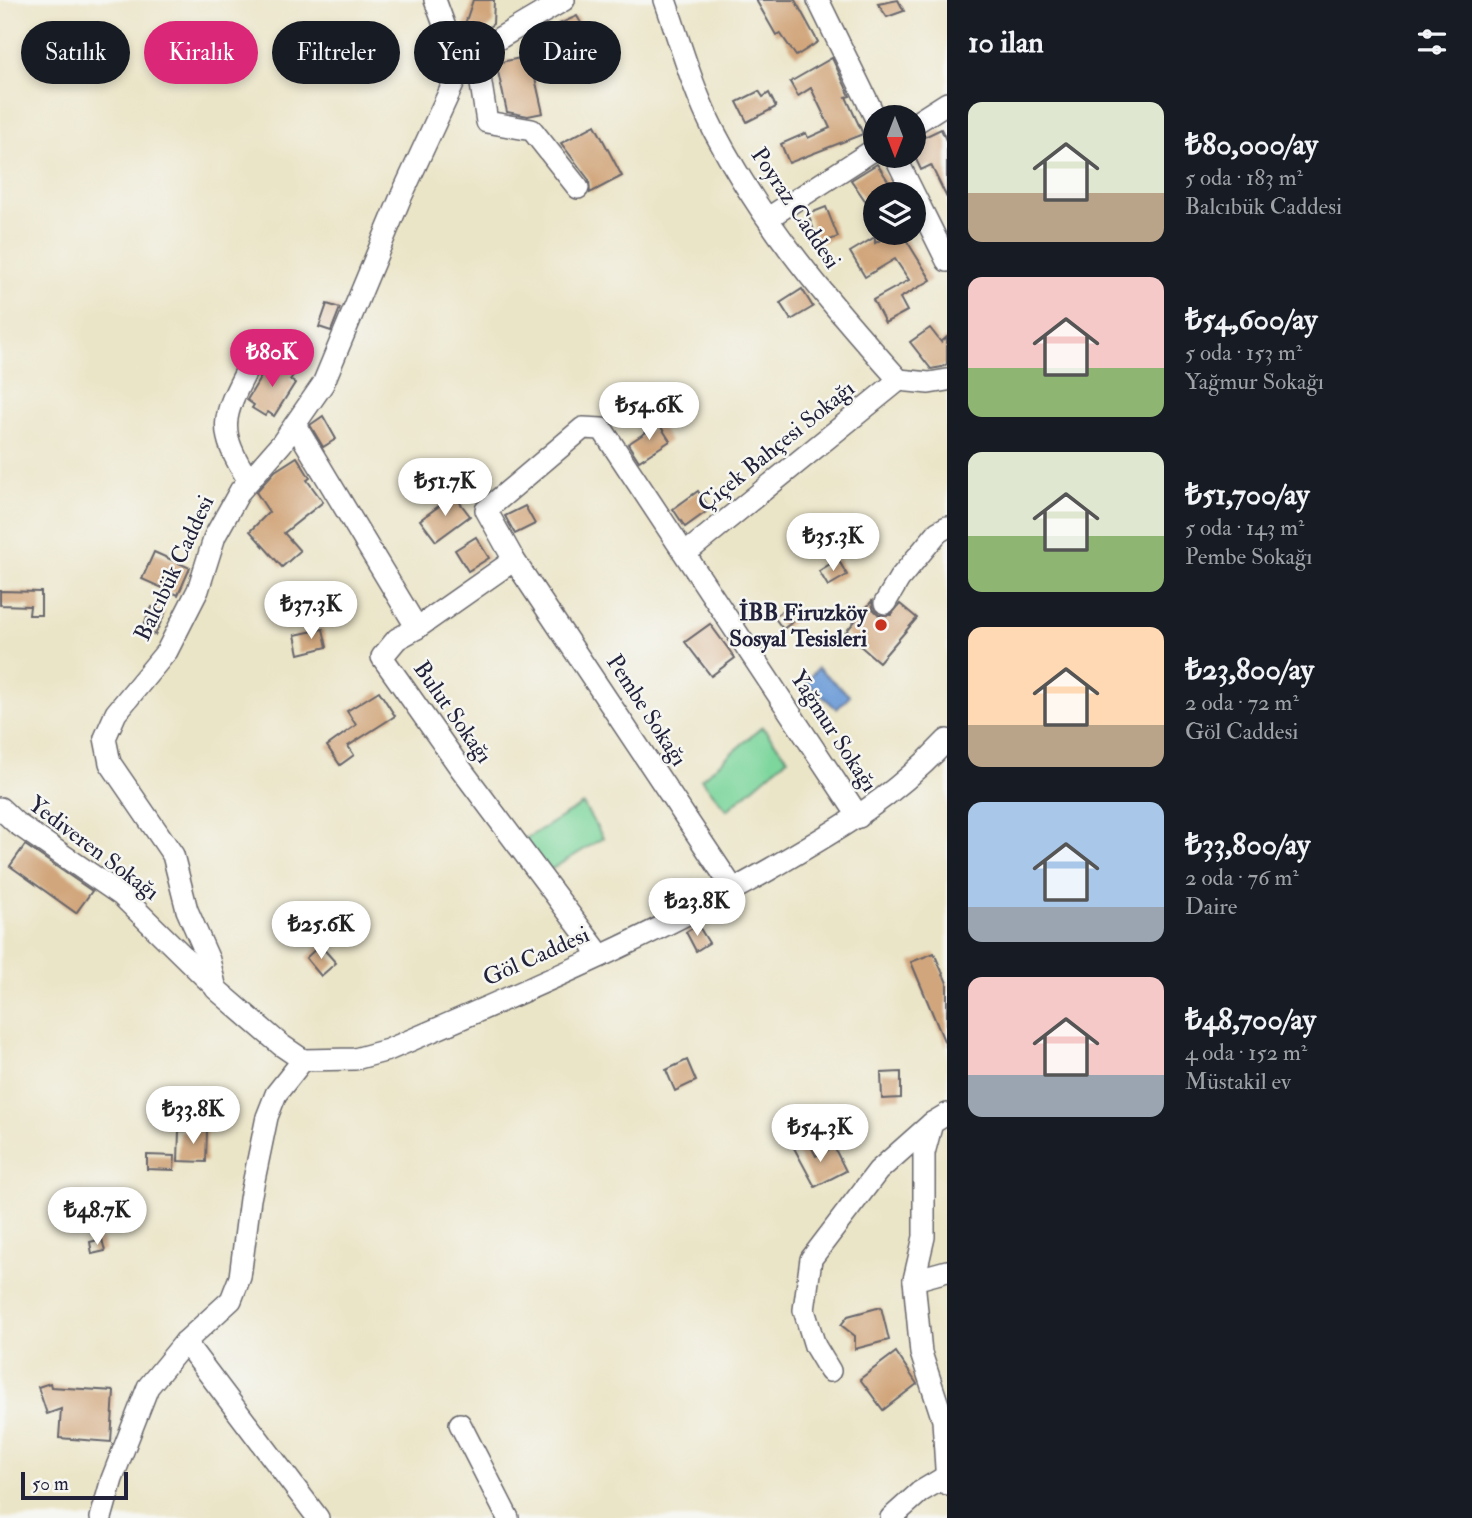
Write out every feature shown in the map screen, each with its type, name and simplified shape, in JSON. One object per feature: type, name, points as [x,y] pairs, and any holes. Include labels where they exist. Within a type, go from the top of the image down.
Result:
[{"type":"street","points":[[435,0],[443,21]]},
{"type":"street","name":"Poyraz Caddesi","points":[[665,0],[714,130],[784,245],[819,291],[899,380]]},
{"type":"street","points":[[818,0],[869,105]]},
{"type":"street","name":"Balcıbük Caddesi","points":[[505,34],[559,1]]},
{"type":"street","name":"Balcıbük Caddesi","points":[[216,989],[209,960],[187,910],[173,855],[110,763],[105,738],[116,713],[167,651],[198,590],[215,536],[249,481],[295,425],[323,384],[400,199],[454,84]]},
{"type":"street","points":[[481,84],[487,122],[532,130],[578,188]]},
{"type":"street","points":[[926,116],[947,103]]},
{"type":"street","points":[[768,218],[863,157]]},
{"type":"street","points":[[901,168],[947,261]]},
{"type":"street","points":[[249,481],[235,459],[225,428],[226,410],[250,364]]},
{"type":"street","points":[[899,380],[929,383],[947,380]]},
{"type":"street","name":"Çiçek Bahçesi Sokağı","points":[[686,553],[899,380]]},
{"type":"street","name":"Bulut Sokağı","points":[[295,425],[417,628],[397,639],[382,657],[461,769],[601,956]]},
{"type":"street","name":"Pembe Sokağı","points":[[602,429],[583,428],[486,510],[514,560],[734,890]]},
{"type":"street","name":"Yağmur Sokağı","points":[[602,429],[859,817]]},
{"type":"street","points":[[885,603],[899,579],[939,532],[947,527]]},
{"type":"street","points":[[417,628],[514,560]]},
{"type":"street","name":"Göl Caddesi","points":[[303,1060],[355,1059],[388,1050],[677,922],[859,817],[913,777],[947,740]]},
{"type":"street","name":"Yediveren Sokağı","points":[[0,808],[16,823],[121,895],[216,989]]},
{"type":"street","points":[[101,1518],[112,1479],[148,1387],[185,1342],[231,1300],[240,1277],[250,1199],[267,1117],[276,1094],[303,1060],[281,1045],[216,989]]},
{"type":"street","points":[[891,1518],[919,1492],[946,1481],[945,1421],[921,1353],[914,1280],[924,1237],[924,1153],[939,1118]]},
{"type":"street","points":[[830,1371],[814,1346],[804,1310],[811,1259],[878,1171],[939,1118]]},
{"type":"street","points":[[914,1280],[947,1271]]},
{"type":"street","points":[[185,1342],[318,1518]]},
{"type":"street","points":[[460,1424],[508,1518]]},
{"type":"green space","points":[[762,727],[788,758],[727,810],[701,779]]},
{"type":"green space","points":[[583,804],[603,838],[545,873],[525,839]]},
{"type":"water","points":[[818,668],[850,696],[837,709],[806,682]]},
{"type":"building","points":[[473,0],[494,0],[493,21],[466,21]]},
{"type":"building","points":[[756,0],[795,0],[818,42],[796,56],[780,33],[776,35]]},
{"type":"building","points":[[898,0],[904,11],[887,17],[878,4]]},
{"type":"building","points":[[577,16],[580,21],[566,21]]},
{"type":"building","points":[[519,58],[519,84],[536,84],[543,113],[528,116],[507,112],[501,84],[505,84],[505,61]]},
{"type":"building","points":[[832,58],[850,96],[846,97],[863,134],[789,163],[781,144],[806,133],[808,138],[830,128],[811,88],[798,96],[790,82]]},
{"type":"building","points":[[759,91],[763,97],[769,93],[776,107],[747,122],[737,102]]},
{"type":"building","points":[[595,125],[622,176],[590,193],[589,180],[561,143]]},
{"type":"building","points":[[941,129],[947,142],[947,198],[931,165],[926,168],[926,136]]},
{"type":"building","points":[[870,168],[880,168],[889,182],[863,182],[863,198],[851,180]]},
{"type":"building","points":[[826,207],[838,237],[819,244],[808,214]]},
{"type":"building","points":[[863,244],[909,245],[931,280],[900,298],[907,311],[885,323],[873,300],[909,280],[895,259],[865,277],[850,252]]},
{"type":"building","points":[[802,289],[813,307],[791,320],[780,303]]},
{"type":"building","points":[[327,304],[340,308],[331,331],[319,327]]},
{"type":"building","points":[[930,328],[941,342],[947,337],[947,364],[931,369],[910,342]]},
{"type":"building","points":[[271,360],[294,374],[290,380],[295,383],[274,416],[268,412],[265,416],[252,408],[254,405],[247,400]]},
{"type":"building","points":[[323,416],[336,439],[323,447],[310,425]]},
{"type":"building","points":[[659,424],[670,441],[639,461],[628,444]]},
{"type":"building","points":[[297,457],[310,478],[307,480],[323,502],[284,533],[300,551],[282,567],[250,531],[269,512],[256,492],[275,471]]},
{"type":"building","points":[[698,491],[710,509],[685,527],[673,509]]},
{"type":"building","points":[[454,495],[470,516],[436,541],[420,520]]},
{"type":"building","points":[[525,506],[535,524],[515,534],[505,516]]},
{"type":"building","points":[[476,537],[489,558],[468,571],[455,550]]},
{"type":"building","points":[[154,552],[190,568],[178,595],[142,579]]},
{"type":"building","points":[[838,559],[847,575],[828,586],[819,571]]},
{"type":"building","points":[[0,591],[41,592],[41,615],[29,615],[30,606],[0,605]]},
{"type":"building","name":"İBB Firuzköy Sosyal Tesisleri","points":[[872,601],[873,609],[879,615],[891,615],[900,604],[917,618],[879,662],[845,633]]},
{"type":"building","points":[[789,606],[798,618],[783,629],[774,617]]},
{"type":"building","points":[[152,607],[165,613],[155,635],[142,629]]},
{"type":"building","points":[[710,624],[735,658],[711,676],[685,642]]},
{"type":"building","points":[[323,629],[327,647],[299,654],[295,635]]},
{"type":"building","points":[[379,691],[395,716],[348,746],[354,755],[340,765],[327,746],[356,725],[347,711]]},
{"type":"building","points":[[25,845],[92,891],[76,913],[10,866]]},
{"type":"building","points":[[698,925],[709,943],[696,951],[686,932]]},
{"type":"building","points":[[320,945],[336,963],[321,976],[306,958]]},
{"type":"building","points":[[934,953],[947,983],[947,1048],[911,962]]},
{"type":"building","points":[[687,1060],[696,1081],[675,1091],[666,1070]]},
{"type":"building","points":[[901,1072],[901,1098],[882,1099],[881,1073]]},
{"type":"building","points":[[179,1131],[207,1131],[206,1162],[178,1161]]},
{"type":"building","points":[[808,1141],[816,1156],[834,1147],[846,1171],[815,1187],[794,1148]]},
{"type":"building","points":[[147,1155],[175,1156],[174,1170],[147,1169]]},
{"type":"building","points":[[102,1239],[105,1251],[92,1254],[90,1242]]},
{"type":"building","points":[[881,1307],[889,1340],[855,1349],[855,1336],[841,1325],[848,1316]]},
{"type":"building","points":[[896,1352],[917,1384],[883,1410],[860,1379]]},
{"type":"building","points":[[50,1383],[51,1387],[114,1391],[111,1442],[59,1438],[61,1409],[47,1414],[38,1387]]},
{"type":"place","name":"İBB Firuzköy Sosyal Tesisleri","points":[[881,625]]}]
